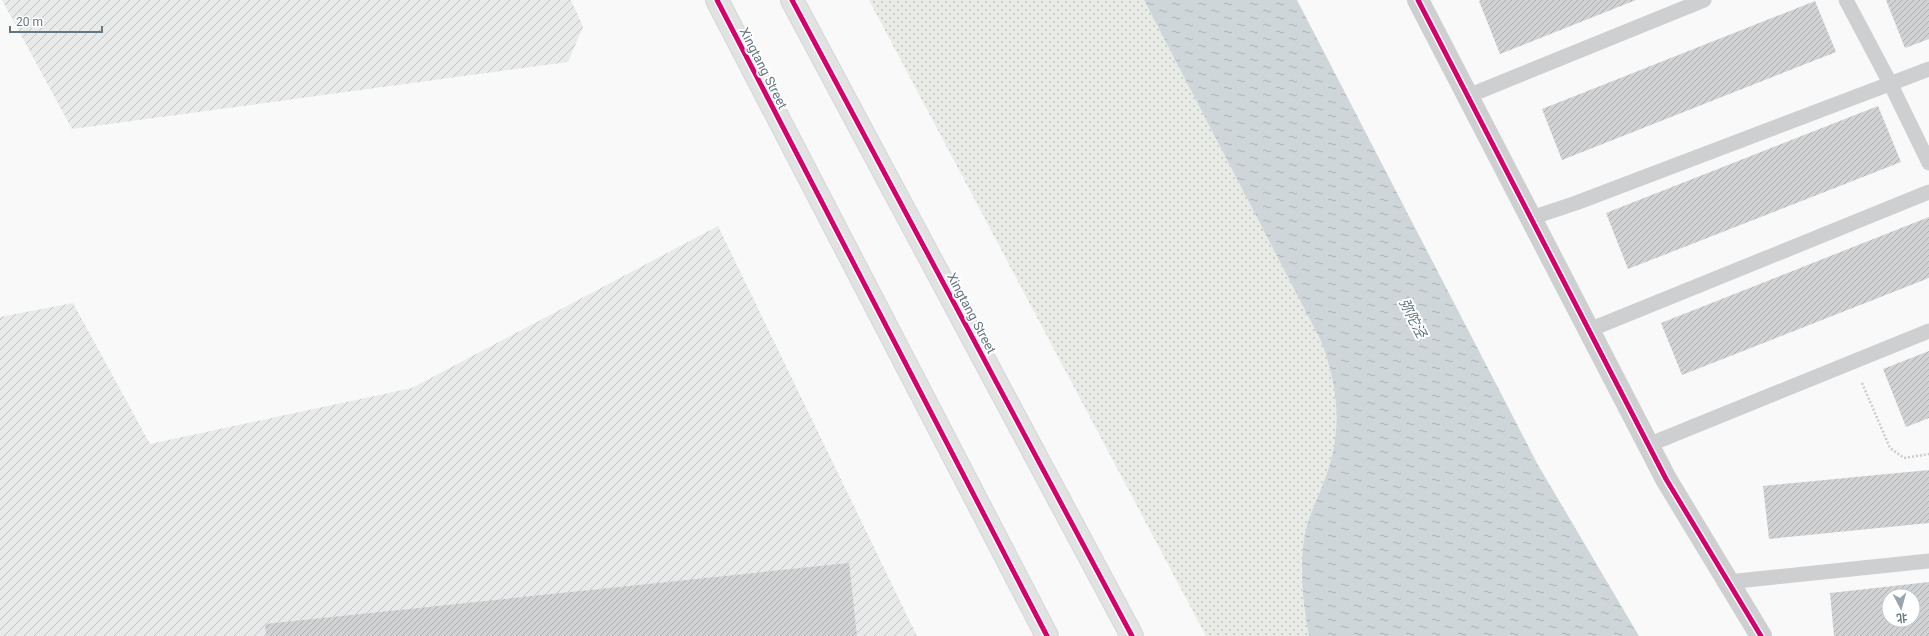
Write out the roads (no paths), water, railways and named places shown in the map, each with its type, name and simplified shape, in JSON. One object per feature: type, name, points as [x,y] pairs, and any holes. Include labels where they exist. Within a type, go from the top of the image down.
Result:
[{"type":"main road","name":"Xingtang Street","points":[[717,0],[1047,636]]},
{"type":"main road","name":"Xingtang Street","points":[[792,0],[1132,636]]},
{"type":"street","points":[[1418,0],[1666,479],[1761,636]]},
{"type":"lane","points":[[1468,96],[1704,0]]},
{"type":"lane","points":[[1846,0],[1890,83],[1929,164]]},
{"type":"lane","points":[[1531,218],[1584,200],[1929,69]]},
{"type":"lane","points":[[1589,330],[1929,192]]},
{"type":"lane","points":[[1648,445],[1929,331]]},
{"type":"lane","points":[[1728,582],[1929,561]]},
{"type":"water","name":"弥陀泾","points":[[1144,0],[1297,0],[1538,465],[1639,636],[1309,636],[1302,588],[1304,539],[1310,515],[1326,476],[1335,442],[1336,407],[1331,373],[1320,339]]}]
